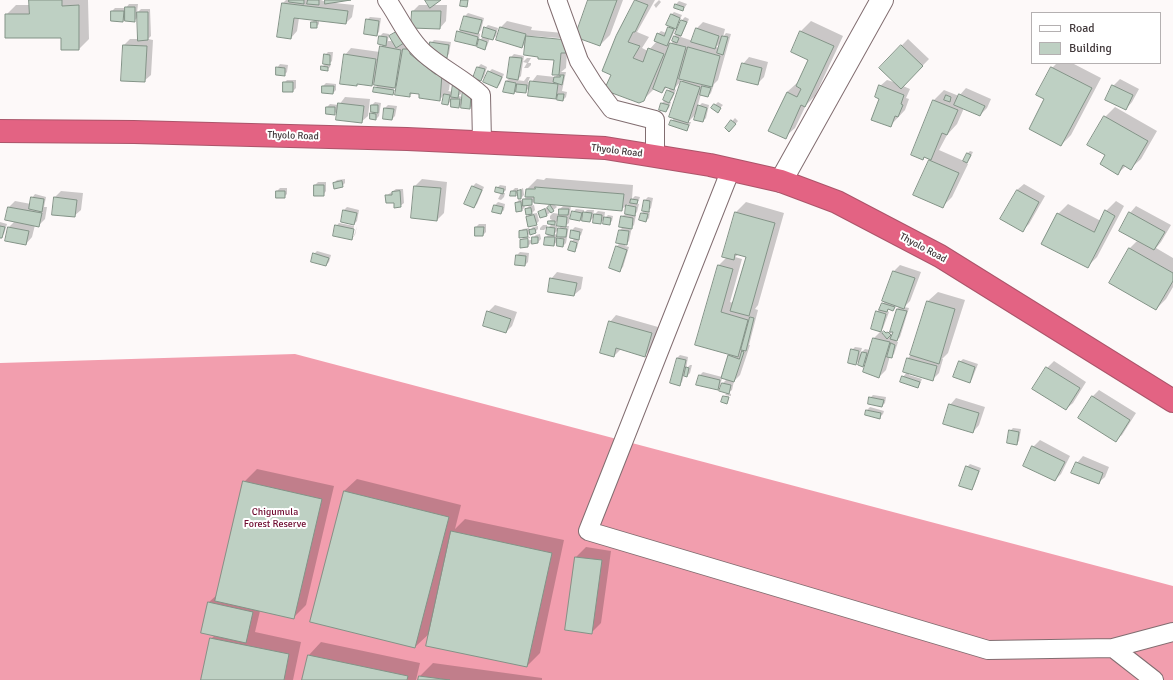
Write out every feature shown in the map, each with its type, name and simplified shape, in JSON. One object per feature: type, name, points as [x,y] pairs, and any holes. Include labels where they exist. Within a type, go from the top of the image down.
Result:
[{"type":"highway","name":"Thyolo Road","points":[[0,131],[134,132],[482,142],[605,148],[730,169],[781,181],[837,202],[940,256],[1173,401]]},
{"type":"street","points":[[387,0],[418,47],[432,60],[469,84],[481,95],[482,142]]},
{"type":"street","points":[[557,0],[579,61],[594,85],[612,109],[655,120],[655,156]]},
{"type":"street","points":[[781,181],[882,0]]},
{"type":"street","points":[[730,169],[588,531],[988,650],[1113,648],[1173,632]]},
{"type":"street","points":[[1113,648],[1154,680]]},
{"type":"green space","name":"Chigumula Forest Reserve","points":[[295,354],[1173,586],[1173,680],[0,680],[0,363]]},
{"type":"building","points":[[29,0],[62,0],[62,6],[79,5],[79,50],[61,50],[61,38],[5,38],[5,14],[29,14]]},
{"type":"building","points":[[289,0],[304,0],[304,4],[289,2]]},
{"type":"building","points":[[308,0],[319,0],[319,5],[307,4]]},
{"type":"building","points":[[325,0],[351,0],[325,4]]},
{"type":"building","points":[[425,0],[441,0],[430,8]]},
{"type":"building","points":[[461,0],[468,0],[467,7],[460,6]]},
{"type":"building","points":[[588,0],[617,0],[600,46],[575,37]]},
{"type":"building","points":[[635,0],[648,5],[635,32],[633,32],[628,42],[640,46],[633,58],[643,62],[648,48],[664,54],[644,101],[639,103],[604,90],[611,75],[602,71],[616,36]]},
{"type":"building","points":[[282,3],[348,11],[346,24],[294,18],[291,39],[277,37]]},
{"type":"building","points":[[675,4],[684,7],[683,11],[674,8]]},
{"type":"building","points":[[125,7],[135,7],[135,22],[125,21]]},
{"type":"building","points":[[111,11],[124,11],[123,22],[111,21]]},
{"type":"building","points":[[412,11],[441,11],[440,29],[411,28]]},
{"type":"building","points":[[137,12],[148,12],[148,40],[138,41]]},
{"type":"building","points":[[671,14],[680,18],[676,29],[666,25]]},
{"type":"building","points":[[464,16],[482,20],[478,34],[460,30]]},
{"type":"building","points":[[366,19],[379,21],[377,36],[364,34]]},
{"type":"building","points":[[681,20],[687,22],[681,36],[675,34]]},
{"type":"building","points":[[311,22],[317,22],[317,28],[311,28]]},
{"type":"building","points":[[484,27],[496,31],[493,40],[482,37]]},
{"type":"building","points":[[500,27],[526,34],[522,48],[496,40]]},
{"type":"building","points":[[668,27],[674,29],[667,46],[654,41],[657,33],[664,36]]},
{"type":"building","points":[[696,28],[719,36],[715,49],[691,42]]},
{"type":"building","points":[[398,31],[404,43],[396,48],[389,36]]},
{"type":"building","points":[[457,31],[478,37],[476,46],[455,41]]},
{"type":"building","points":[[800,31],[834,46],[805,107],[801,105],[786,139],[768,131],[787,92],[797,97],[801,89],[796,86],[808,60],[791,52]]},
{"type":"building","points":[[379,36],[387,37],[386,46],[378,44]]},
{"type":"building","points":[[526,36],[568,40],[567,53],[561,53],[559,75],[552,75],[554,60],[538,59],[538,57],[524,55]]},
{"type":"building","points":[[674,36],[679,38],[677,43],[672,41]]},
{"type":"building","points":[[722,36],[728,37],[723,55],[717,53]]},
{"type":"building","points":[[479,39],[487,42],[485,50],[477,47]]},
{"type":"building","points":[[430,42],[449,45],[447,58],[428,56]]},
{"type":"building","points":[[670,43],[686,47],[674,90],[665,87],[662,93],[653,89]]},
{"type":"building","points":[[123,45],[147,46],[145,82],[121,81]]},
{"type":"building","points":[[901,45],[923,66],[901,89],[879,68]]},
{"type":"building","points":[[380,46],[401,50],[395,88],[374,85]]},
{"type":"building","points":[[688,47],[720,56],[712,87],[679,79]]},
{"type":"building","points":[[403,49],[410,49],[410,54],[435,74],[442,74],[440,101],[419,98],[419,94],[410,93],[410,97],[395,95]]},
{"type":"building","points":[[324,54],[330,55],[330,65],[323,64]]},
{"type":"building","points":[[344,54],[376,59],[372,86],[340,84]]},
{"type":"building","points":[[510,57],[522,58],[518,80],[507,78]]},
{"type":"building","points":[[742,63],[762,68],[758,85],[737,80]]},
{"type":"building","points":[[321,66],[328,67],[328,71],[321,70]]},
{"type":"building","points":[[276,67],[285,68],[285,76],[276,75]]},
{"type":"building","points":[[477,67],[485,69],[481,81],[473,78]]},
{"type":"building","points":[[1051,67],[1092,88],[1061,146],[1029,129],[1044,99],[1036,95]]},
{"type":"building","points":[[488,71],[502,77],[497,88],[483,82]]},
{"type":"building","points":[[560,75],[564,75],[562,85],[553,82],[554,77],[560,77]]},
{"type":"building","points":[[506,81],[516,83],[514,94],[503,92]]},
{"type":"building","points":[[530,81],[558,84],[556,99],[528,96]]},
{"type":"building","points":[[681,81],[700,87],[688,123],[669,117]]},
{"type":"building","points":[[283,82],[293,82],[293,92],[283,92]]},
{"type":"building","points":[[453,84],[460,85],[458,98],[451,97]]},
{"type":"building","points":[[517,84],[527,85],[526,93],[516,92]]},
{"type":"building","points":[[879,85],[904,95],[901,104],[903,105],[898,117],[895,116],[891,127],[871,120],[879,99],[875,97]]},
{"type":"building","points":[[1112,85],[1133,95],[1126,110],[1105,100]]},
{"type":"building","points":[[322,86],[334,86],[333,94],[322,93]]},
{"type":"building","points":[[702,86],[711,88],[708,97],[700,95]]},
{"type":"building","points":[[374,87],[394,90],[393,95],[373,92]]},
{"type":"building","points":[[463,88],[471,95],[470,109],[461,108]]},
{"type":"building","points":[[667,90],[674,93],[669,103],[663,100]]},
{"type":"building","points":[[444,94],[450,95],[448,105],[442,104]]},
{"type":"building","points":[[558,94],[564,94],[563,101],[557,100]]},
{"type":"building","points":[[959,94],[985,106],[980,116],[954,105]]},
{"type":"building","points":[[946,95],[951,97],[950,102],[944,100]]},
{"type":"building","points":[[451,99],[460,99],[459,108],[451,107]]},
{"type":"building","points":[[933,100],[958,110],[947,135],[942,133],[931,160],[924,157],[923,160],[911,155]]},
{"type":"building","points":[[338,103],[364,106],[362,123],[336,120]]},
{"type":"building","points":[[661,103],[669,105],[666,112],[659,110]]},
{"type":"building","points":[[714,104],[721,108],[718,113],[711,108]]},
{"type":"building","points":[[371,105],[378,105],[378,113],[371,112]]},
{"type":"building","points":[[698,105],[707,108],[703,122],[694,120]]},
{"type":"building","points":[[326,107],[335,107],[335,115],[326,114]]},
{"type":"building","points":[[384,108],[394,109],[392,120],[383,119]]},
{"type":"building","points":[[370,113],[376,114],[376,120],[370,119]]},
{"type":"building","points":[[1104,116],[1148,141],[1131,170],[1123,165],[1118,175],[1100,164],[1105,155],[1087,145]]},
{"type":"building","points":[[671,120],[689,125],[687,131],[669,125]]},
{"type":"building","points":[[731,120],[736,124],[729,132],[725,128]]},
{"type":"building","points":[[967,153],[971,155],[967,163],[963,161]]},
{"type":"building","points":[[929,160],[959,173],[943,208],[913,195]]},
{"type":"building","points":[[342,181],[343,187],[334,189],[333,183]]},
{"type":"building","points":[[314,185],[324,185],[324,196],[314,196]]},
{"type":"building","points":[[414,186],[441,188],[437,221],[411,218]]},
{"type":"building","points":[[472,186],[482,190],[474,208],[464,204]]},
{"type":"building","points":[[496,187],[504,189],[503,194],[495,192]]},
{"type":"building","points":[[535,187],[624,194],[622,211],[534,203],[534,197],[525,197],[526,189],[535,189]]},
{"type":"building","points":[[521,190],[521,199],[518,199],[517,191]]},
{"type":"building","points":[[1017,190],[1039,202],[1023,232],[1000,219]]},
{"type":"building","points":[[276,191],[285,191],[285,198],[276,198]]},
{"type":"building","points":[[400,191],[401,207],[394,208],[394,203],[386,203],[385,195],[392,195],[392,192]]},
{"type":"building","points":[[511,191],[516,191],[516,196],[510,196]]},
{"type":"building","points":[[31,197],[44,199],[42,212],[29,209]]},
{"type":"building","points":[[54,197],[77,200],[75,217],[52,215]]},
{"type":"building","points":[[523,199],[532,199],[532,205],[523,206]]},
{"type":"building","points":[[631,199],[638,200],[637,204],[630,203]]},
{"type":"building","points":[[644,200],[650,201],[649,212],[642,211]]},
{"type":"building","points":[[521,202],[522,211],[516,212],[515,203]]},
{"type":"building","points":[[494,205],[503,207],[501,214],[492,212]]},
{"type":"building","points":[[550,205],[554,211],[551,213],[547,208]]},
{"type":"building","points":[[626,205],[636,207],[635,216],[625,214]]},
{"type":"building","points":[[8,207],[42,213],[39,227],[5,220]]},
{"type":"building","points":[[531,208],[532,214],[526,215],[525,209]]},
{"type":"building","points":[[545,209],[547,216],[540,218],[538,212]]},
{"type":"building","points":[[559,209],[569,209],[568,215],[559,215]]},
{"type":"building","points":[[343,210],[357,213],[354,225],[341,222]]},
{"type":"building","points":[[1105,210],[1115,216],[1088,268],[1041,244],[1057,213],[1094,232]]},
{"type":"building","points":[[572,211],[582,213],[580,221],[570,219]]},
{"type":"building","points":[[583,212],[592,213],[590,222],[582,221]]},
{"type":"building","points":[[735,212],[775,223],[749,316],[730,311],[746,257],[735,254],[734,260],[722,257]]},
{"type":"building","points":[[1129,212],[1165,232],[1154,250],[1119,231]]},
{"type":"building","points":[[641,213],[648,214],[646,222],[639,220]]},
{"type":"building","points":[[594,214],[602,215],[601,224],[593,223]]},
{"type":"building","points":[[534,215],[537,225],[528,227],[526,217]]},
{"type":"building","points":[[558,216],[567,217],[566,227],[557,226]]},
{"type":"building","points":[[621,216],[633,218],[632,229],[619,227]]},
{"type":"building","points":[[604,217],[611,218],[610,225],[603,224]]},
{"type":"building","points":[[548,221],[555,221],[555,225],[548,224]]},
{"type":"building","points":[[335,225],[354,229],[352,240],[333,236]]},
{"type":"building","points":[[0,226],[5,227],[2,238],[0,238]]},
{"type":"building","points":[[8,227],[29,231],[26,245],[5,241]]},
{"type":"building","points":[[475,227],[484,227],[483,236],[475,236]]},
{"type":"building","points":[[547,227],[555,228],[554,236],[546,234]]},
{"type":"building","points":[[558,228],[567,229],[566,237],[557,237]]},
{"type":"building","points":[[535,229],[536,233],[530,235],[529,230]]},
{"type":"building","points":[[527,230],[528,237],[519,238],[519,231]]},
{"type":"building","points":[[571,230],[580,232],[579,240],[570,238]]},
{"type":"building","points":[[619,230],[629,231],[627,245],[616,243]]},
{"type":"building","points":[[532,237],[538,237],[538,243],[532,244]]},
{"type":"building","points":[[545,237],[555,237],[554,246],[544,245]]},
{"type":"building","points":[[557,238],[564,239],[563,247],[557,246]]},
{"type":"building","points":[[528,239],[528,247],[520,248],[520,240]]},
{"type":"building","points":[[571,241],[577,243],[575,252],[568,250]]},
{"type":"building","points":[[616,246],[627,250],[620,272],[609,268]]},
{"type":"building","points":[[1129,248],[1173,273],[1173,281],[1156,310],[1109,283]]},
{"type":"building","points":[[313,253],[329,258],[326,266],[311,262]]},
{"type":"building","points":[[516,255],[526,256],[525,266],[515,265]]},
{"type":"building","points":[[718,265],[733,269],[721,312],[748,320],[738,357],[695,345]]},
{"type":"building","points":[[893,271],[915,278],[904,309],[882,301]]},
{"type":"building","points":[[550,278],[577,283],[574,296],[548,292]]},
{"type":"building","points":[[927,301],[955,309],[939,364],[910,355]]},
{"type":"building","points":[[882,303],[895,307],[893,311],[888,309],[887,312],[879,310]]},
{"type":"building","points":[[897,309],[907,311],[897,341],[890,339],[893,332],[890,332]]},
{"type":"building","points":[[487,311],[511,319],[506,333],[483,326]]},
{"type":"building","points":[[876,311],[886,314],[881,332],[871,329]]},
{"type":"building","points":[[750,317],[754,318],[746,351],[741,350]]},
{"type":"building","points":[[609,321],[652,333],[645,357],[616,348],[614,357],[600,353]]},
{"type":"building","points":[[884,331],[891,335],[887,339],[882,333]]},
{"type":"building","points":[[873,338],[890,342],[879,378],[863,372]]},
{"type":"building","points":[[891,343],[895,345],[892,358],[887,357]]},
{"type":"building","points":[[851,349],[859,351],[856,365],[848,363]]},
{"type":"building","points":[[742,351],[744,352],[734,382],[721,378],[728,355],[739,359]]},
{"type":"building","points":[[862,352],[867,353],[863,367],[858,365]]},
{"type":"building","points":[[677,358],[686,360],[680,386],[670,383]]},
{"type":"building","points":[[907,358],[937,366],[933,381],[903,372]]},
{"type":"building","points":[[959,361],[975,367],[970,383],[953,377]]},
{"type":"building","points":[[686,367],[689,368],[687,377],[684,376]]},
{"type":"building","points":[[1046,367],[1080,388],[1066,410],[1032,389]]},
{"type":"building","points":[[699,375],[720,380],[718,390],[696,385]]},
{"type":"building","points":[[902,376],[920,382],[918,388],[900,382]]},
{"type":"building","points":[[722,383],[731,385],[729,394],[719,391]]},
{"type":"building","points":[[723,396],[729,397],[727,404],[721,402]]},
{"type":"building","points":[[1092,396],[1130,420],[1116,442],[1078,418]]},
{"type":"building","points":[[869,397],[884,400],[882,407],[868,404]]},
{"type":"building","points":[[949,404],[979,413],[973,433],[943,424]]},
{"type":"building","points":[[866,410],[881,413],[880,419],[865,415]]},
{"type":"building","points":[[1009,430],[1019,432],[1017,445],[1007,443]]},
{"type":"building","points":[[1032,446],[1065,462],[1055,481],[1023,466]]},
{"type":"building","points":[[1076,462],[1103,473],[1099,484],[1071,473]]},
{"type":"building","points":[[966,466],[979,471],[972,490],[959,486]]},
{"type":"building","points":[[243,481],[322,499],[294,619],[215,601]]},
{"type":"building","points":[[344,491],[449,517],[415,648],[310,622]]},
{"type":"building","points":[[451,531],[552,553],[527,667],[426,646]]},
{"type":"building","points":[[575,557],[602,560],[592,634],[565,630]]},
{"type":"building","points":[[208,602],[253,612],[246,643],[201,633]]},
{"type":"building","points":[[210,638],[289,654],[284,680],[201,680]]},
{"type":"building","points":[[308,655],[408,676],[407,680],[302,680]]},
{"type":"building","points":[[419,676],[450,680],[418,680]]}]
